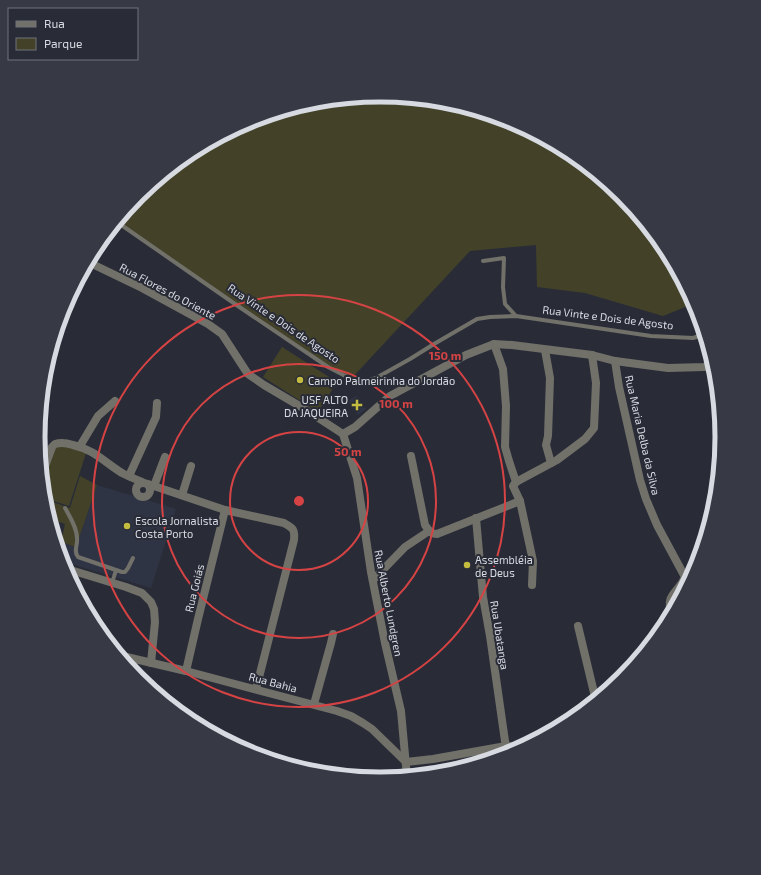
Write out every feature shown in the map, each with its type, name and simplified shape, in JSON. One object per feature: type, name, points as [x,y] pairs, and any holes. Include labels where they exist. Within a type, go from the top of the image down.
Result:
[{"type":"street","name":"Rua Flores do Oriente","points":[[93,265],[142,288],[208,324],[222,334],[248,374],[343,434]]},
{"type":"street","points":[[343,434],[355,427],[390,396],[466,355],[494,344],[592,355],[668,368],[704,367],[708,365]]},
{"type":"street","points":[[494,344],[503,369],[506,406],[505,447],[516,482],[514,486],[520,501],[533,561],[532,585]]},
{"type":"street","points":[[546,350],[550,378],[548,436],[546,445],[551,463]]},
{"type":"street","points":[[516,482],[557,460],[584,439],[594,428],[596,383],[592,355]]},
{"type":"street","name":"Rua Maria Delba da Silva","points":[[615,360],[619,387],[640,480],[646,499],[657,525],[685,577]]},
{"type":"street","points":[[80,446],[98,416],[115,401]]},
{"type":"street","points":[[129,476],[156,417],[158,403]]},
{"type":"street","name":"Rua Alberto Lundgren","points":[[343,434],[358,478],[373,580],[385,643],[401,711],[407,772]]},
{"type":"street","points":[[46,462],[52,447],[55,444],[61,442],[80,446],[97,454],[121,472],[148,484],[225,510],[284,523],[291,527],[295,533],[294,540],[256,689]]},
{"type":"street","points":[[411,456],[425,525],[431,533]]},
{"type":"street","points":[[148,484],[165,457]]},
{"type":"street","points":[[182,495],[191,466]]},
{"type":"street","points":[[373,580],[405,547],[431,533],[437,534],[520,501]]},
{"type":"street","name":"Rua Goiás","points":[[186,671],[225,510]]},
{"type":"street","name":"Rua Ubatanga","points":[[476,518],[483,597],[506,746]]},
{"type":"street","points":[[73,571],[142,593],[151,602],[154,609],[155,622],[151,663]]},
{"type":"street","points":[[671,606],[670,599],[673,593],[683,581]]},
{"type":"street","points":[[578,626],[595,696]]},
{"type":"street","points":[[314,704],[333,634]]},
{"type":"street","name":"Rua Bahia","points":[[126,657],[314,704],[351,716],[364,723],[378,734],[406,762]]},
{"type":"street","points":[[406,762],[511,746]]},
{"type":"lane","name":"Rua Vinte e Dois de Agosto","points":[[121,225],[328,367],[355,381],[367,381],[376,378],[478,319],[490,317],[516,316],[652,336],[694,338],[700,336]]},
{"type":"lane","points":[[483,261],[504,258],[503,287],[505,304],[516,316]]},
{"type":"lane","points":[[65,508],[77,536],[77,556],[122,572],[125,572],[133,558]]},
{"type":"lane","points":[[112,583],[116,570]]},
{"type":"shaded area","name":"USF ALTO DA JAQUEIRA","points":[[356,396],[366,409],[358,415],[348,401]]},
{"type":"shaded area","name":"Escola Jornalista Costa Porto","points":[[97,485],[176,509],[151,588],[70,563],[62,542],[76,547]]},
{"type":"green space","points":[[359,103],[402,103],[446,108],[488,120],[529,137],[548,147],[585,171],[618,200],[647,233],[671,270],[688,306],[663,316],[585,293],[537,287],[536,245],[470,251],[350,380],[121,225],[143,200],[176,171],[213,147],[232,137],[273,120],[315,108]]},
{"type":"green space","name":"Campo Palmeirinha do Jordão","points":[[282,347],[337,382],[318,412],[263,377]]},
{"type":"green space","points":[[56,442],[87,450],[69,506],[51,500],[47,469]]},
{"type":"green space","points":[[80,476],[97,485],[76,547],[62,542],[65,524],[55,520],[51,501],[70,508]]},
{"type":"place","name":"Campo Palmeirinha do Jordão","points":[[300,380]]},
{"type":"place","name":"USF ALTO DA JAQUEIRA","points":[[357,405]]},
{"type":"place","name":"Escola Jornalista Costa Porto","points":[[127,526]]},
{"type":"place","name":"Assembléia de Deus","points":[[467,565]]}]
